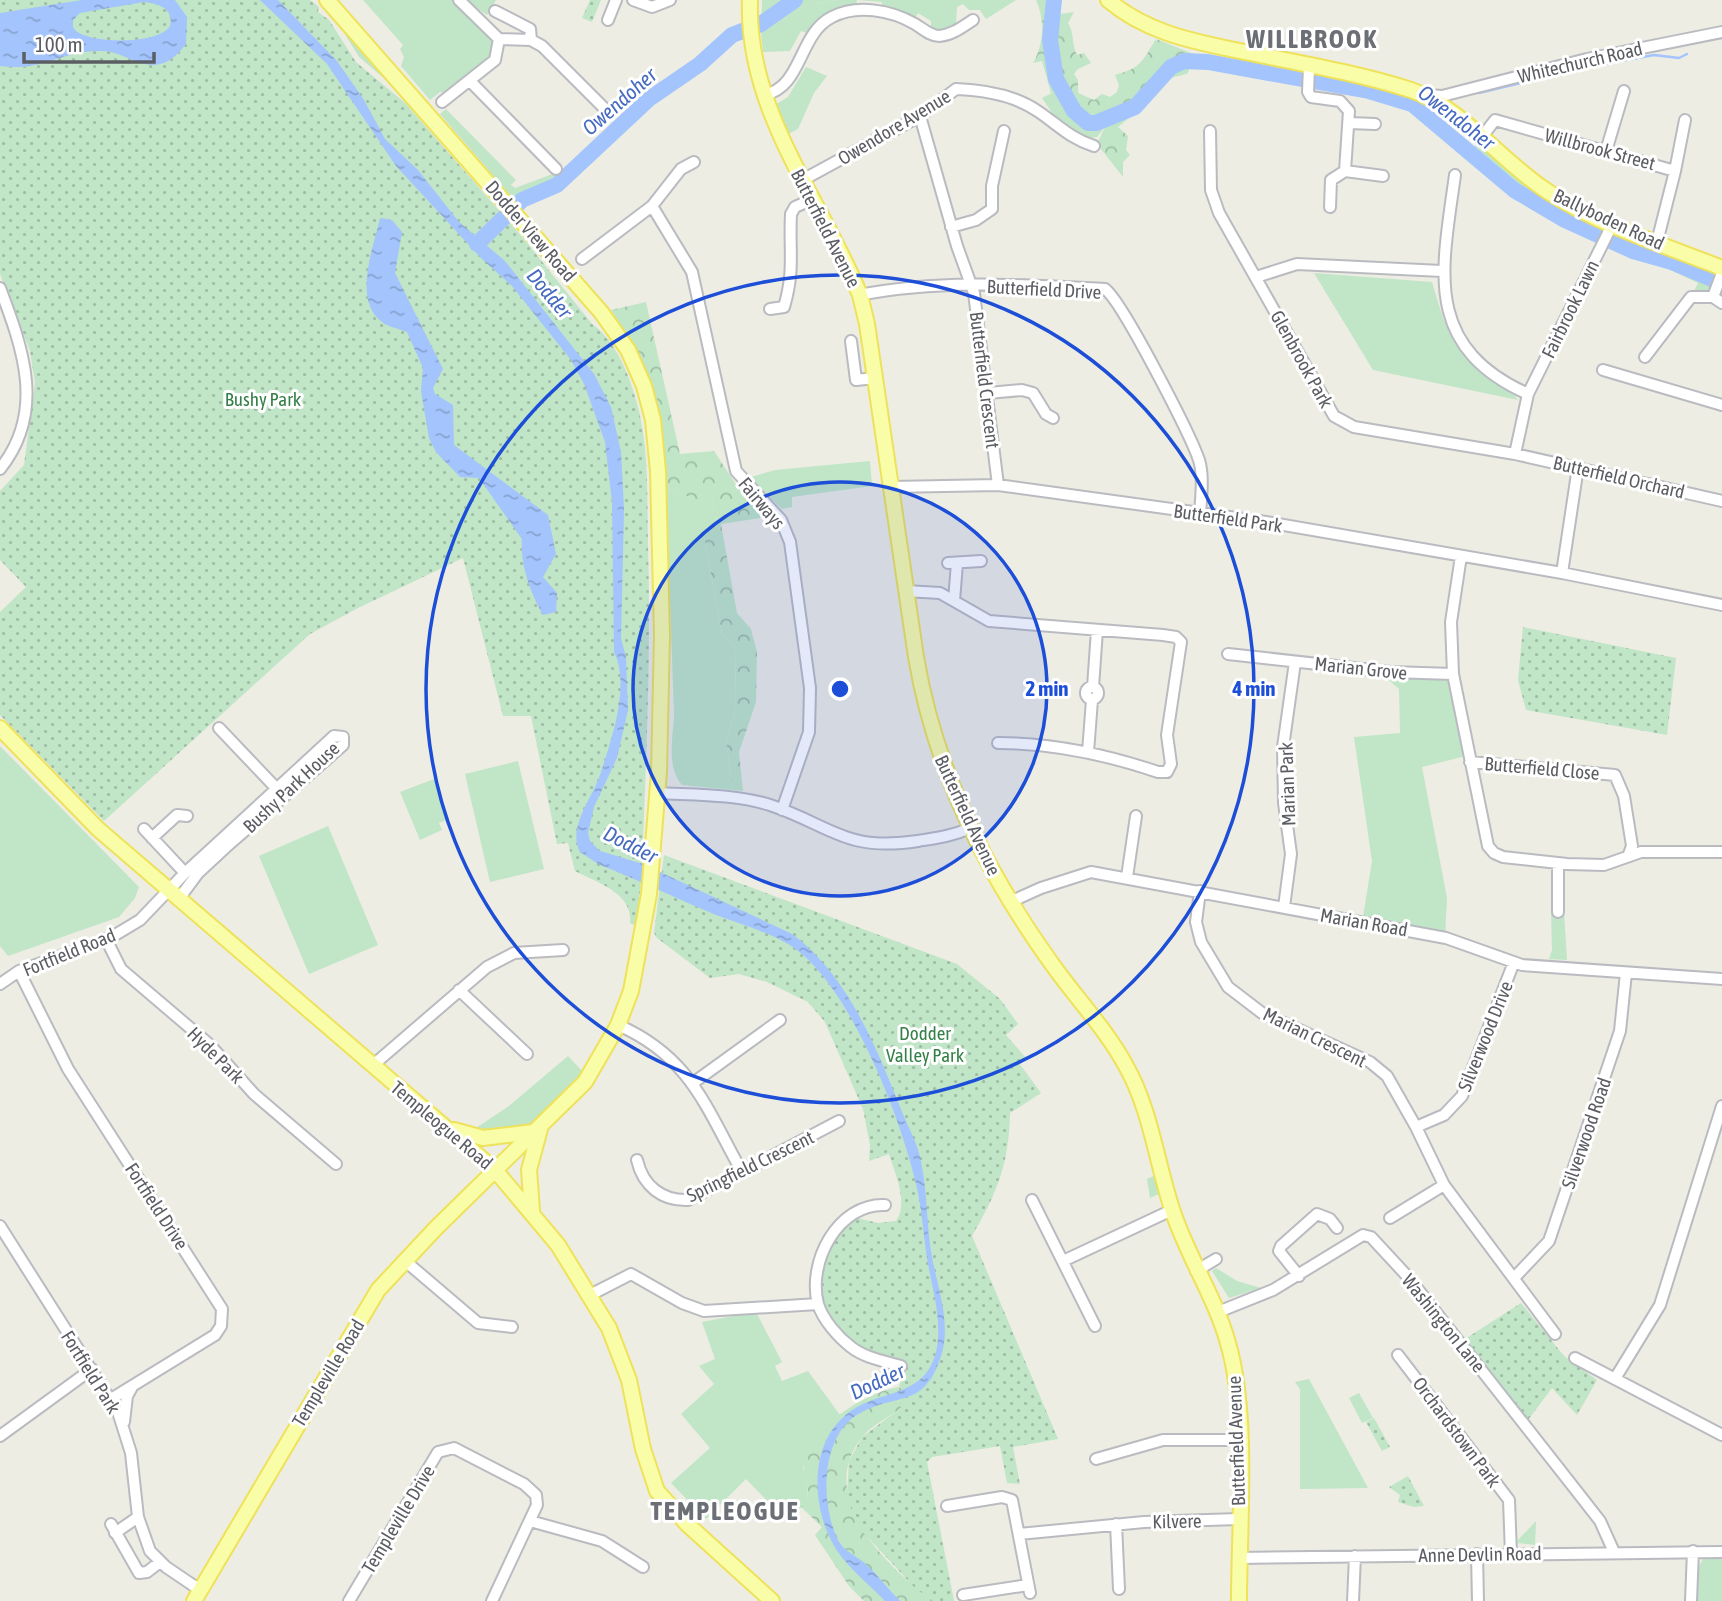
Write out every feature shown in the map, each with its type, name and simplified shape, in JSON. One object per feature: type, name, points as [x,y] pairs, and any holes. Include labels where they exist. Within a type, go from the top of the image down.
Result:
[{"type":"main road","name":"Dodder View Road","points":[[327,0],[512,209],[617,333],[637,369],[650,404],[659,471],[661,597],[658,793],[649,894],[635,974],[618,1025]]},
{"type":"main road","name":"Butterfield Avenue","points":[[750,0],[750,30],[764,95],[782,140],[860,295],[925,709],[936,747],[970,828],[1010,902],[1128,1069],[1172,1210],[1196,1271],[1218,1312],[1233,1366],[1239,1440],[1239,1601]]},
{"type":"main road","name":"Ballyboden Road","points":[[1108,0],[1133,18],[1177,37],[1308,76],[1386,83],[1425,95],[1441,105],[1546,191],[1608,234],[1657,242],[1719,284]]},
{"type":"main road","name":"Templeogue Road","points":[[0,728],[98,829],[495,1170],[532,1213],[590,1295],[623,1360],[647,1464],[657,1491],[687,1524],[769,1600]]},
{"type":"main road","name":"Templeville Road","points":[[197,1596],[364,1312],[404,1261],[585,1082],[618,1025]]},
{"type":"main road","points":[[444,1127],[483,1138],[538,1128],[529,1170],[528,1194],[532,1213]]},
{"type":"street","points":[[459,0],[499,38],[531,40],[542,46],[603,107]]},
{"type":"street","points":[[608,19],[616,0]]},
{"type":"street","points":[[633,0],[653,7],[670,0]]},
{"type":"street","points":[[764,95],[787,83],[811,36],[820,24],[833,16],[859,10],[888,13],[937,36],[956,31],[973,20]]},
{"type":"street","points":[[495,11],[530,29],[531,40]]},
{"type":"street","name":"Whitechurch Road","points":[[1425,95],[1459,92],[1587,59],[1722,33]]},
{"type":"street","points":[[442,102],[495,60],[499,38]]},
{"type":"street","points":[[1308,76],[1311,97],[1346,104],[1349,123],[1345,171]]},
{"type":"street","points":[[471,81],[556,169]]},
{"type":"street","name":"Owendore Avenue","points":[[808,177],[919,116],[956,89],[980,90],[1027,105],[1080,142],[1094,146]]},
{"type":"street","points":[[1606,151],[1624,91]]},
{"type":"street","points":[[1441,105],[1459,92]]},
{"type":"street","name":"Butterfield Crescent","points":[[919,116],[951,228],[972,285],[998,485]]},
{"type":"street","name":"Willbrook Street","points":[[1480,138],[1491,119],[1675,171],[1657,242]]},
{"type":"street","points":[[1675,171],[1685,120]]},
{"type":"street","points":[[1349,123],[1375,124]]},
{"type":"street","points":[[951,228],[976,220],[992,209],[992,186],[1004,131]]},
{"type":"street","name":"Glenbrook Park","points":[[1210,131],[1211,190],[1219,213],[1334,416],[1354,427],[1515,454]]},
{"type":"street","points":[[582,259],[652,206],[681,169],[694,162]]},
{"type":"street","points":[[1330,207],[1331,180],[1345,171],[1383,176]]},
{"type":"street","points":[[1455,175],[1442,271],[1446,307],[1453,327],[1471,352],[1490,372],[1528,394]]},
{"type":"street","points":[[770,309],[784,307],[789,291],[793,268],[791,215],[795,208],[813,199]]},
{"type":"street","name":"Fairways","points":[[652,206],[692,272],[736,471],[781,520],[790,542],[810,688],[809,732],[782,810]]},
{"type":"street","name":"Fairbrook Lawn","points":[[1515,454],[1528,394],[1608,234]]},
{"type":"street","points":[[1256,277],[1297,264],[1442,271]]},
{"type":"street","points":[[1646,357],[1691,297],[1719,284]]},
{"type":"street","name":"Butterfield Drive","points":[[860,295],[891,289],[972,285],[1105,289],[1113,295],[1200,462],[1200,514]]},
{"type":"street","points":[[0,288],[22,345],[26,388],[22,428],[14,449],[0,469]]},
{"type":"street","points":[[851,341],[856,380],[875,378]]},
{"type":"street","points":[[1603,370],[1722,405]]},
{"type":"street","points":[[988,393],[1022,390],[1033,393],[1046,414],[1053,418]]},
{"type":"street","name":"Butterfield Orchard","points":[[1515,454],[1722,501]]},
{"type":"street","points":[[1562,573],[1578,467]]},
{"type":"street","name":"Butterfield Park","points":[[891,487],[998,485],[1461,556],[1562,573],[1722,606]]},
{"type":"street","name":"Butterfield Close","points":[[1461,556],[1451,622],[1453,674],[1488,846],[1494,853],[1558,863],[1604,865],[1629,854],[1667,851],[1722,852]]},
{"type":"street","points":[[954,601],[953,563],[981,561]]},
{"type":"street","points":[[906,592],[939,595],[989,621],[1176,637],[1182,647],[1167,735],[1171,764],[1167,772],[1041,743],[998,743]]},
{"type":"street","points":[[1088,752],[1092,700],[1098,694],[1093,687],[1097,630]]},
{"type":"street","name":"Marian Grove","points":[[1228,654],[1416,674],[1453,674]]},
{"type":"street","name":"Marian Park","points":[[1284,907],[1291,854],[1284,803],[1283,747],[1295,662]]},
{"type":"street","name":"Bushy Park House","points":[[219,728],[277,789]]},
{"type":"street","name":"Bushy Park House","points":[[334,736],[343,737],[343,744],[174,896],[185,873],[334,736]]},
{"type":"street","name":"Butterfield Close","points":[[1471,762],[1615,775],[1624,796],[1632,846],[1629,854]]},
{"type":"street","points":[[658,793],[725,797],[769,805],[842,837],[886,846],[940,837],[970,828]]},
{"type":"street","points":[[152,838],[177,815],[187,816]]},
{"type":"street","points":[[1128,877],[1136,816]]},
{"type":"street","points":[[144,829],[185,873]]},
{"type":"street","points":[[1558,863],[1558,912]]},
{"type":"street","name":"Marian Road","points":[[1010,902],[1041,888],[1091,872],[1452,939],[1514,962],[1552,969],[1722,979]]},
{"type":"street","name":"Marian Crescent","points":[[1200,891],[1196,922],[1201,942],[1228,987],[1262,1013],[1370,1062],[1387,1076],[1444,1185],[1555,1334]]},
{"type":"street","name":"Fortfield Road","points":[[0,984],[19,971],[106,939],[140,920],[174,896]]},
{"type":"street","name":"Hyde Park","points":[[106,939],[121,969],[209,1044],[254,1094],[336,1164]]},
{"type":"street","points":[[372,1066],[487,967],[514,953],[563,950]]},
{"type":"street","name":"Silverwood Drive","points":[[1416,1127],[1444,1115],[1462,1096],[1514,962]]},
{"type":"street","name":"Fortfield Drive","points":[[19,971],[68,1069],[222,1309],[221,1326],[215,1335],[111,1399]]},
{"type":"street","name":"Silverwood Road","points":[[1514,1278],[1549,1241],[1617,1042],[1626,973]]},
{"type":"street","points":[[459,990],[527,1054]]},
{"type":"street","points":[[693,1083],[780,1020]]},
{"type":"street","points":[[618,1025],[665,1052],[693,1083],[742,1172]]},
{"type":"street","points":[[1616,1377],[1660,1305],[1721,1113]]},
{"type":"street","name":"Springfield Crescent","points":[[637,1160],[641,1174],[655,1192],[675,1200],[688,1200],[839,1121]]},
{"type":"street","points":[[1390,1218],[1444,1185]]},
{"type":"street","points":[[1032,1200],[1095,1326]]},
{"type":"street","points":[[885,1205],[876,1204],[853,1214],[829,1238],[820,1257],[818,1304],[827,1321],[851,1348],[901,1366]]},
{"type":"street","points":[[1063,1261],[1172,1210]]},
{"type":"street","points":[[1298,1276],[1279,1251],[1281,1246],[1317,1214],[1330,1219],[1337,1228]]},
{"type":"street","name":"Fortfield Park","points":[[0,1226],[111,1399],[124,1426],[135,1476],[138,1517],[150,1551],[197,1596]]},
{"type":"street","name":"Washington Lane","points":[[1218,1312],[1273,1290],[1363,1235],[1371,1237],[1383,1247],[1600,1521],[1614,1552]]},
{"type":"street","points":[[1196,1271],[1216,1259]]},
{"type":"street","points":[[404,1261],[478,1323],[512,1327]]},
{"type":"street","points":[[590,1295],[631,1275],[681,1303],[704,1311],[818,1304]]},
{"type":"street","name":"Orchardstown Park","points":[[1398,1355],[1509,1500],[1511,1554]]},
{"type":"street","points":[[1575,1358],[1722,1433]]},
{"type":"street","points":[[0,1436],[92,1369]]},
{"type":"street","points":[[124,1426],[127,1396],[134,1385]]},
{"type":"street","points":[[1096,1459],[1163,1440],[1239,1440]]},
{"type":"street","name":"Templeville Drive","points":[[349,1601],[438,1452],[445,1448],[454,1448],[524,1484],[536,1495],[537,1505],[493,1598]]},
{"type":"street","points":[[947,1506],[1010,1498],[1014,1505],[1029,1589],[963,1595]]},
{"type":"street","points":[[138,1517],[113,1529],[139,1573],[147,1572],[160,1562]]},
{"type":"street","name":"Kilvere","points":[[1019,1534],[1116,1524],[1239,1520]]},
{"type":"street","points":[[530,1521],[602,1541],[643,1567]]},
{"type":"street","points":[[1116,1524],[1119,1589]]},
{"type":"street","points":[[1691,1601],[1693,1551]]},
{"type":"street","name":"Anne Devlin Road","points":[[1239,1558],[1722,1552]]},
{"type":"street","points":[[1477,1554],[1478,1601]]},
{"type":"street","points":[[1353,1601],[1355,1556]]},
{"type":"street","points":[[493,1598],[507,1601]]},
{"type":"green space","name":"Bushy Park","points":[[0,0],[310,0],[319,7],[318,12],[329,20],[356,62],[405,103],[609,341],[623,363],[636,400],[642,427],[647,477],[649,617],[643,840],[645,848],[636,926],[630,923],[626,904],[620,897],[575,871],[568,843],[557,844],[531,716],[503,716],[463,558],[310,634],[104,821],[0,715],[0,612],[26,587],[0,560],[0,491],[24,465],[35,383],[30,351],[0,274]]},
{"type":"green space","points":[[363,0],[456,0],[492,34],[492,58],[446,93],[440,92],[430,100],[401,66],[404,57],[400,49],[403,45]]},
{"type":"green space","points":[[465,0],[496,0],[487,15]]},
{"type":"green space","points":[[590,0],[601,0],[592,22],[582,18]]},
{"type":"green space","points":[[762,0],[836,0],[808,5],[761,32]]},
{"type":"green space","points":[[836,0],[857,0],[856,6],[828,14],[807,33],[801,31],[790,51],[763,52],[761,32],[808,5]]},
{"type":"green space","points":[[857,0],[1016,0],[986,19],[980,10],[969,10],[963,4],[957,7],[956,24],[946,31],[931,29],[931,21],[918,13],[915,18],[881,8],[882,2]]},
{"type":"green space","points":[[1036,0],[1057,0],[1060,14],[1074,12],[1068,23],[1075,51],[1077,55],[1084,53],[1091,63],[1074,74],[1078,80],[1078,93],[1094,100],[1102,94],[1110,97],[1117,92],[1119,85],[1115,75],[1140,63],[1156,39],[1191,53],[1191,57],[1183,56],[1178,62],[1193,62],[1187,74],[1165,79],[1144,106],[1118,127],[1128,136],[1126,150],[1130,155],[1123,162],[1123,177],[1097,144],[1105,127],[1127,114],[1120,108],[1102,117],[1085,117],[1070,105],[1064,88],[1051,93],[1042,61],[1033,63],[1042,32],[1041,15]]},
{"type":"green space","points":[[336,20],[393,86],[359,57]]},
{"type":"green space","points":[[806,67],[827,76],[814,93],[798,129],[788,134],[775,105],[788,97]]},
{"type":"green space","points":[[1058,90],[1069,115],[1085,129],[1105,127],[1097,137],[1084,139],[1057,120],[1042,98]]},
{"type":"green space","points":[[446,109],[516,180],[511,185],[515,188],[558,172],[556,183],[527,194],[516,202],[440,114]]},
{"type":"green space","points":[[1482,139],[1612,230],[1722,276],[1722,303],[1691,297],[1698,283],[1565,220],[1514,190],[1468,153]]},
{"type":"green space","points":[[1314,273],[1432,282],[1449,333],[1463,354],[1484,375],[1507,389],[1518,400],[1373,370]]},
{"type":"green space","points":[[646,302],[680,454],[714,451],[735,483],[767,517],[721,524],[737,613],[751,629],[757,652],[756,702],[739,752],[743,791],[733,790],[726,741],[736,708],[735,646],[722,634],[703,531],[717,526],[712,499],[693,499],[666,486],[662,436],[653,394],[636,354],[611,310]]},
{"type":"green space","points":[[870,461],[872,486],[792,497],[792,507],[782,509],[748,478],[775,470]]},
{"type":"green space","points":[[666,486],[693,499],[712,499],[717,526],[703,531],[722,634],[735,646],[736,708],[726,741],[733,790],[682,785],[672,761],[674,715]]},
{"type":"green space","points":[[1523,627],[1676,658],[1667,735],[1526,710],[1518,680]]},
{"type":"green space","points":[[1383,675],[1448,677],[1466,756],[1422,767],[1447,898],[1445,938],[1362,923],[1372,861],[1354,737],[1400,733],[1399,689]]},
{"type":"green space","points":[[0,746],[139,887],[135,898],[119,917],[8,956],[0,946]]},
{"type":"green space","points":[[518,761],[544,869],[490,882],[465,774]]},
{"type":"green space","points":[[434,779],[449,819],[439,823],[442,830],[420,840],[400,792]]},
{"type":"green space","points":[[328,826],[378,945],[309,974],[259,856]]},
{"type":"green space","name":"Dodder Valley Park","points":[[664,855],[957,964],[1000,999],[1018,1024],[1006,1035],[1026,1058],[1019,1063],[1041,1093],[1010,1113],[1007,1148],[1000,1178],[972,1236],[1058,1439],[1013,1447],[1020,1484],[1007,1483],[1000,1446],[932,1457],[927,1462],[954,1601],[934,1601],[916,1589],[861,1530],[847,1495],[849,1461],[862,1437],[901,1408],[899,1387],[905,1364],[866,1350],[846,1337],[826,1308],[822,1274],[832,1242],[857,1218],[878,1223],[896,1221],[900,1214],[901,1197],[889,1154],[869,1161],[870,1145],[863,1109],[825,1022],[808,1002],[767,982],[739,974],[710,978],[657,938],[654,933]]},
{"type":"green space","points":[[1551,912],[1564,912],[1567,960],[1549,959],[1552,950]]},
{"type":"green space","points":[[568,1056],[584,1073],[570,1089],[522,1131],[470,1132],[509,1106]]},
{"type":"green space","points":[[1156,1175],[1161,1193],[1150,1198],[1147,1179]]},
{"type":"green space","points":[[1216,1268],[1237,1281],[1261,1288],[1229,1298],[1212,1271]]},
{"type":"green space","points":[[1521,1303],[1564,1356],[1597,1380],[1577,1415],[1552,1388],[1528,1420],[1462,1341]]},
{"type":"green space","points":[[757,1314],[782,1362],[775,1366],[782,1381],[808,1371],[840,1415],[818,1435],[803,1467],[807,1493],[803,1506],[790,1513],[779,1513],[746,1479],[706,1519],[671,1483],[710,1448],[681,1414],[714,1384],[699,1366],[715,1359],[702,1322]]},
{"type":"green space","points":[[1309,1379],[1368,1488],[1300,1489],[1300,1389],[1295,1382]]},
{"type":"green space","points":[[899,1387],[901,1408],[862,1437],[849,1460],[847,1483],[852,1507],[863,1530],[878,1551],[934,1601],[864,1601],[849,1586],[815,1535],[822,1527],[801,1507],[808,1492],[804,1466],[806,1453],[814,1439],[839,1415],[871,1396]]},
{"type":"green space","points":[[1359,1393],[1373,1418],[1362,1423],[1349,1398]]},
{"type":"green space","points":[[1374,1418],[1390,1447],[1382,1451],[1366,1422]]},
{"type":"green space","points":[[1408,1476],[1424,1506],[1414,1507],[1398,1502],[1400,1495],[1389,1487]]},
{"type":"green space","points":[[1536,1521],[1535,1545],[1518,1543],[1517,1541]]},
{"type":"green space","points":[[1705,1556],[1722,1556],[1722,1601],[1696,1601],[1699,1566]]},
{"type":"water","points":[[82,0],[175,0],[187,17],[186,44],[172,59],[153,65],[110,52],[89,51],[28,66],[0,66],[0,13]],"holes":[[[144,2],[160,6],[170,15],[170,26],[163,32],[136,40],[120,40],[89,37],[73,27],[73,20],[80,13]]]},
{"type":"water","points":[[260,0],[278,0],[337,61],[364,100],[385,139],[418,170],[459,222],[505,261],[594,374],[611,407],[621,452],[624,509],[621,638],[626,657],[628,710],[617,758],[594,807],[588,833],[590,841],[600,851],[643,864],[792,934],[812,951],[829,970],[859,1015],[916,1143],[923,1174],[931,1250],[943,1309],[944,1345],[934,1373],[918,1392],[860,1413],[847,1423],[831,1452],[827,1488],[832,1523],[840,1543],[868,1566],[900,1601],[885,1601],[837,1550],[825,1525],[818,1489],[822,1452],[829,1435],[840,1421],[854,1409],[902,1390],[923,1377],[936,1352],[938,1316],[918,1193],[909,1157],[887,1094],[840,999],[802,954],[772,936],[600,865],[580,852],[577,842],[579,822],[597,784],[609,746],[618,713],[621,681],[614,652],[612,502],[605,442],[584,384],[571,360],[512,286],[481,258],[396,166],[327,64]]},
{"type":"water","points":[[380,218],[392,220],[402,232],[395,273],[443,369],[433,388],[435,394],[453,405],[454,445],[548,515],[556,554],[543,577],[557,593],[556,612],[543,615],[527,578],[522,539],[479,478],[460,477],[436,452],[429,438],[421,391],[423,368],[407,332],[382,322],[373,312],[368,300],[370,257]]},
{"type":"waterway","name":"Owendoher","points":[[477,244],[522,200],[557,185],[649,99],[700,64],[732,35],[761,24],[795,0]]},
{"type":"waterway","name":"Owendoher","points":[[1054,0],[1050,40],[1056,79],[1074,111],[1088,123],[1096,123],[1135,107],[1171,67],[1184,61],[1208,62],[1369,91],[1412,104],[1514,190],[1565,220],[1633,251],[1672,262],[1722,283]]},
{"type":"waterway","name":"Owendoher","points":[[732,35],[733,31]]},
{"type":"waterway","points":[[1479,93],[1588,67],[1654,55],[1679,58],[1687,54]]},
{"type":"district","name":"WILLBROOK","points":[[1312,39]]},
{"type":"district","name":"TEMPLEOGUE","points":[[725,1511]]},
{"type":"water label","name":"Dodder","points":[[550,293]]},
{"type":"water label","name":"Dodder","points":[[631,844]]},
{"type":"water label","name":"Dodder","points":[[877,1381]]}]
